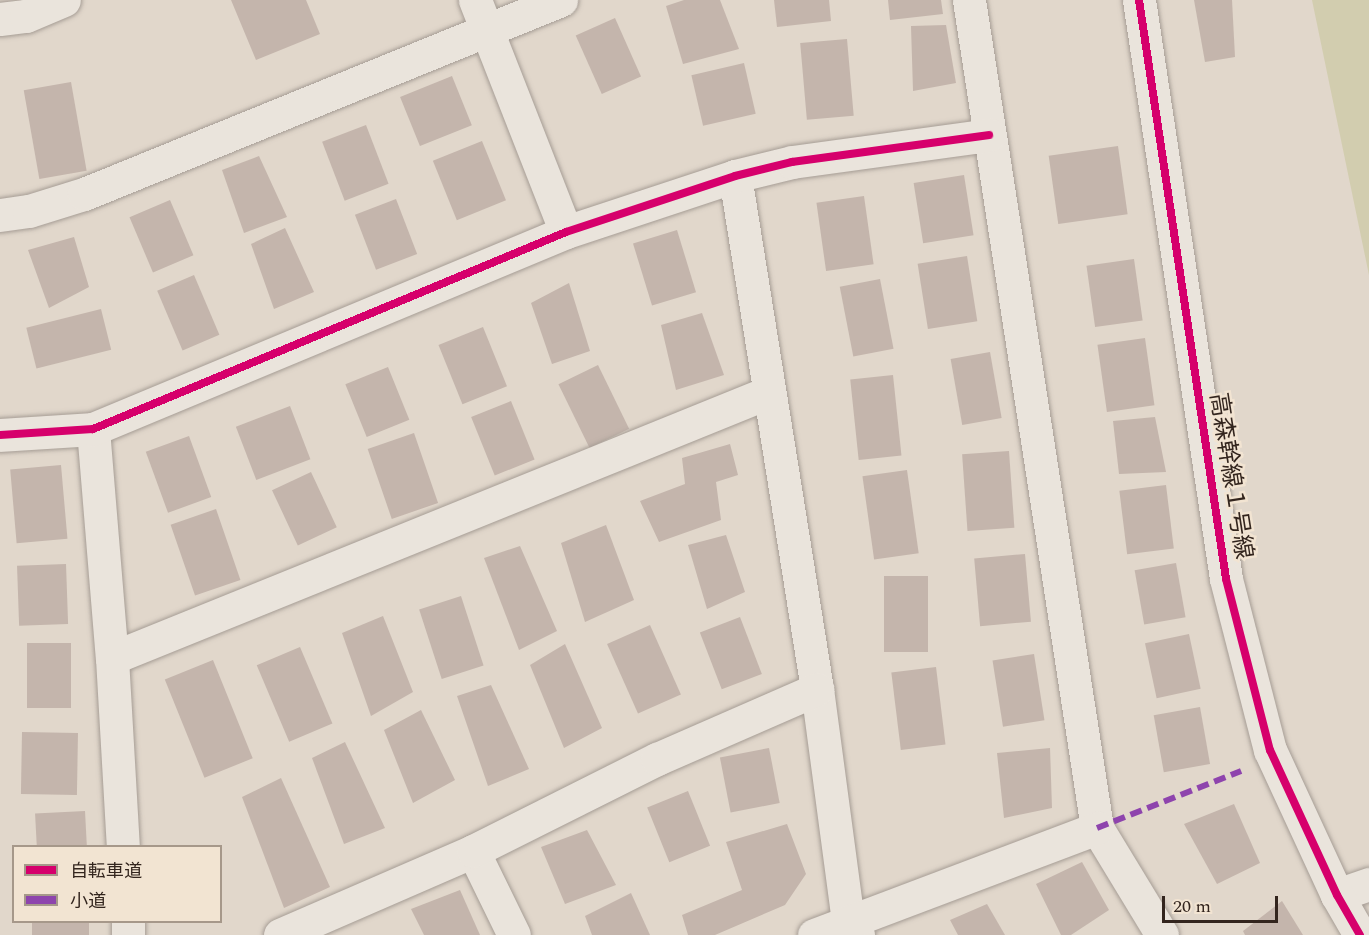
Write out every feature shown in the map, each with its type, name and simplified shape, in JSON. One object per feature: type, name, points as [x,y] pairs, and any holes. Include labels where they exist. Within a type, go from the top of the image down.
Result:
[{"type":"street","points":[[0,19],[26,16],[64,0]]},
{"type":"street","points":[[475,0],[566,232]]},
{"type":"street","points":[[0,215],[29,211],[84,194],[561,0]]},
{"type":"street","points":[[969,0],[1098,828],[1162,935]]},
{"type":"street","name":"高森幹線１号線","points":[[1139,0],[1226,579],[1270,750],[1337,895],[1360,935]]},
{"type":"street","points":[[0,435],[93,429],[566,232],[735,176],[792,162],[989,135]]},
{"type":"street","points":[[735,176],[853,928]]},
{"type":"street","points":[[112,658],[768,393]]},
{"type":"street","points":[[93,429],[112,658],[123,845]]},
{"type":"street","points":[[280,935],[473,851],[657,759],[817,689]]},
{"type":"street","points":[[814,935],[853,928],[1098,828]]},
{"type":"street","points":[[473,851],[514,935]]},
{"type":"street","points":[[1337,895],[1369,884]]},
{"type":"shaded area","points":[[1312,0],[1369,0],[1369,275]]},
{"type":"building","points":[[231,0],[306,0],[320,34],[256,60]]},
{"type":"building","points":[[684,0],[720,0],[739,49],[683,64],[666,6]]},
{"type":"building","points":[[774,0],[829,0],[831,21],[777,27]]},
{"type":"building","points":[[888,0],[941,0],[943,14],[890,20]]},
{"type":"building","points":[[1194,0],[1232,0],[1235,57],[1205,62]]},
{"type":"building","points":[[615,18],[641,76],[602,94],[576,35]]},
{"type":"building","points":[[946,25],[956,83],[913,91],[911,26]]},
{"type":"building","points":[[847,39],[854,116],[807,120],[800,43]]},
{"type":"building","points":[[744,63],[756,114],[703,126],[691,75]]},
{"type":"building","points":[[452,76],[472,125],[420,146],[400,97]]},
{"type":"building","points":[[71,82],[87,171],[39,179],[24,90]]},
{"type":"building","points":[[366,125],[389,184],[345,201],[322,142]]},
{"type":"building","points":[[482,141],[506,200],[457,220],[433,161]]},
{"type":"building","points":[[1118,146],[1128,214],[1058,224],[1049,156]]},
{"type":"building","points":[[259,156],[287,217],[244,233],[222,170]]},
{"type":"building","points":[[964,175],[974,235],[923,243],[914,183]]},
{"type":"building","points":[[864,196],[874,264],[826,271],[816,203]]},
{"type":"building","points":[[396,199],[417,254],[376,270],[355,215]]},
{"type":"building","points":[[170,200],[193,255],[153,272],[129,217]]},
{"type":"building","points":[[285,228],[314,292],[274,309],[251,244]]},
{"type":"building","points":[[677,230],[696,292],[652,306],[633,243]]},
{"type":"building","points":[[74,237],[89,287],[49,308],[28,250]]},
{"type":"building","points":[[967,256],[977,321],[928,329],[918,264]]},
{"type":"building","points":[[1134,259],[1143,320],[1095,327],[1086,266]]},
{"type":"building","points":[[194,275],[219,335],[183,350],[157,291]]},
{"type":"building","points":[[880,279],[894,349],[853,357],[840,287]]},
{"type":"building","points":[[569,283],[590,351],[552,364],[531,303]]},
{"type":"building","points":[[101,309],[111,350],[36,368],[26,328]]},
{"type":"building","points":[[702,313],[724,375],[676,390],[661,325]]},
{"type":"building","points":[[483,327],[507,386],[462,404],[438,345]]},
{"type":"building","points":[[1145,338],[1154,405],[1107,412],[1097,345]]},
{"type":"building","points":[[990,352],[1002,418],[962,425],[951,359]]},
{"type":"building","points":[[598,365],[629,429],[590,448],[558,384]]},
{"type":"building","points":[[388,367],[409,420],[367,437],[345,384]]},
{"type":"building","points":[[893,375],[901,456],[859,460],[850,379]]},
{"type":"building","points":[[511,401],[535,459],[495,476],[471,417]]},
{"type":"building","points":[[290,406],[310,459],[256,480],[236,427]]},
{"type":"building","points":[[1155,417],[1166,472],[1119,474],[1113,421]]},
{"type":"building","points":[[414,433],[438,503],[392,519],[368,449]]},
{"type":"building","points":[[189,436],[211,497],[168,513],[146,452]]},
{"type":"building","points":[[730,444],[738,475],[716,482],[721,520],[659,542],[640,501],[685,484],[682,458]]},
{"type":"building","points":[[1009,451],[1014,528],[967,531],[962,454]]},
{"type":"building","points":[[61,465],[67,539],[17,543],[10,469]]},
{"type":"building","points":[[907,470],[919,553],[874,559],[862,476]]},
{"type":"building","points":[[311,472],[337,527],[298,545],[272,490]]},
{"type":"building","points":[[1166,485],[1174,549],[1127,554],[1119,491]]},
{"type":"building","points":[[216,509],[240,580],[195,596],[171,525]]},
{"type":"building","points":[[606,525],[634,600],[585,622],[561,543]]},
{"type":"building","points":[[726,535],[745,592],[707,609],[688,545]]},
{"type":"building","points":[[520,546],[557,631],[519,650],[484,558]]},
{"type":"building","points":[[1025,554],[1031,622],[980,626],[974,558]]},
{"type":"building","points":[[1176,563],[1186,617],[1144,624],[1135,570]]},
{"type":"building","points":[[66,564],[68,624],[19,626],[17,566]]},
{"type":"building","points":[[884,576],[928,576],[928,652],[884,652]]},
{"type":"building","points":[[461,596],[484,665],[442,679],[419,610]]},
{"type":"building","points":[[383,616],[413,692],[371,716],[342,633]]},
{"type":"building","points":[[740,617],[762,674],[722,689],[700,632]]},
{"type":"building","points":[[650,625],[681,694],[638,714],[607,644]]},
{"type":"building","points":[[1189,634],[1201,689],[1157,698],[1145,643]]},
{"type":"building","points":[[27,643],[71,643],[71,708],[27,708]]},
{"type":"building","points":[[565,644],[602,728],[564,748],[530,665]]},
{"type":"building","points":[[300,647],[332,723],[289,742],[257,665]]},
{"type":"building","points":[[1034,654],[1044,720],[1003,727],[993,661]]},
{"type":"building","points":[[213,660],[253,758],[204,778],[165,679]]},
{"type":"building","points":[[936,667],[946,744],[901,750],[891,672]]},
{"type":"building","points":[[491,685],[529,769],[488,786],[457,696]]},
{"type":"building","points":[[1200,707],[1210,764],[1164,772],[1154,715]]},
{"type":"building","points":[[421,710],[455,780],[413,803],[384,730]]},
{"type":"building","points":[[22,732],[78,733],[77,795],[21,794]]},
{"type":"building","points":[[345,742],[385,828],[344,844],[312,758]]},
{"type":"building","points":[[769,748],[780,803],[731,813],[720,758]]},
{"type":"building","points":[[1050,748],[1052,808],[1004,818],[997,753]]},
{"type":"building","points":[[281,778],[330,887],[284,908],[242,797]]},
{"type":"building","points":[[688,791],[710,846],[669,862],[647,807]]},
{"type":"building","points":[[1234,804],[1260,863],[1217,884],[1184,824]]},
{"type":"building","points":[[85,811],[87,845],[37,845],[35,814]]},
{"type":"building","points":[[787,824],[806,874],[785,905],[715,935],[688,935],[682,915],[742,890],[726,842]]},
{"type":"building","points":[[587,830],[616,885],[565,904],[541,847]]},
{"type":"building","points":[[1082,862],[1109,910],[1071,935],[1061,935],[1036,884]]},
{"type":"building","points":[[460,890],[480,935],[424,935],[411,909]]},
{"type":"building","points":[[631,893],[650,935],[592,935],[585,916]]},
{"type":"building","points":[[1282,901],[1303,935],[1245,935],[1243,931]]},
{"type":"building","points":[[987,904],[1005,935],[958,935],[950,920]]},
{"type":"building","points":[[32,923],[89,923],[89,935],[32,935]]},
{"type":"marked path","points":[[1097,828],[1241,771]]},
{"type":"cycle path","points":[[1139,0],[1226,579],[1270,750],[1337,895],[1360,935]]},
{"type":"cycle path","points":[[0,435],[93,429],[566,232],[735,176],[792,162],[989,135]]}]
